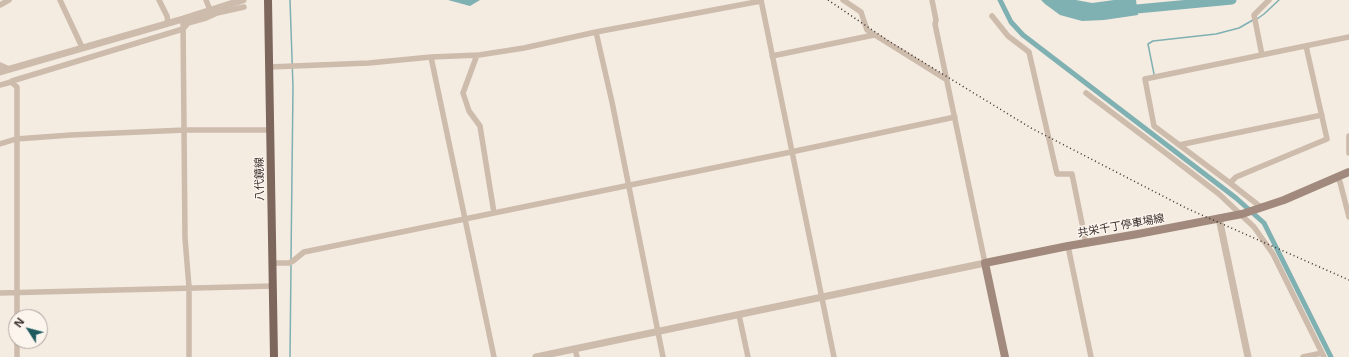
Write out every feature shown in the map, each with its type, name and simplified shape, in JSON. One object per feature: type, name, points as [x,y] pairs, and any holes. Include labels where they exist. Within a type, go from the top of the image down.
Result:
[{"type":"main road","name":"八代鏡線","points":[[268,0],[274,357]]},
{"type":"main road","name":"共栄千丁停車場線","points":[[985,263],[1242,214],[1259,209],[1349,172]]},
{"type":"main road","points":[[985,263],[1005,357]]},
{"type":"street","points":[[0,5],[9,0]]},
{"type":"street","points":[[60,0],[82,47]]},
{"type":"street","points":[[159,0],[167,16],[168,23]]},
{"type":"street","points":[[206,0],[207,13]]},
{"type":"street","points":[[269,67],[369,63],[431,57],[477,55],[524,48],[596,32],[761,0],[834,357]]},
{"type":"street","points":[[843,0],[861,12],[867,30],[947,80]]},
{"type":"street","points":[[536,357],[985,263],[932,0]]},
{"type":"street","points":[[1262,55],[1254,15],[1269,0]]},
{"type":"street","points":[[0,72],[82,47],[244,3]]},
{"type":"street","points":[[12,81],[183,29],[188,23],[207,13]]},
{"type":"street","points":[[992,16],[1008,36],[1029,52],[1056,174],[1072,174],[1086,243]]},
{"type":"street","points":[[183,19],[185,130],[184,238],[189,287],[189,357]]},
{"type":"street","points":[[596,32],[663,357]]},
{"type":"street","points":[[772,56],[874,35]]},
{"type":"street","points":[[1259,209],[1230,183],[1154,126],[1145,79],[1349,37]]},
{"type":"street","points":[[1230,183],[1236,176],[1327,139],[1306,46]]},
{"type":"street","points":[[477,55],[463,92],[469,111],[480,126],[494,213]]},
{"type":"street","points":[[431,57],[494,357]]},
{"type":"street","points":[[0,65],[9,69]]},
{"type":"street","points":[[0,85],[11,82],[17,87],[17,309]]},
{"type":"street","points":[[1086,93],[1180,163],[1242,214],[1254,227],[1273,254],[1323,355],[1303,357]]},
{"type":"street","points":[[1179,145],[1322,115]]},
{"type":"street","points":[[273,263],[291,262],[304,252],[791,152],[955,116]]},
{"type":"street","points":[[0,144],[16,139],[71,135],[185,130],[270,130]]},
{"type":"street","points":[[1349,136],[1349,153]]},
{"type":"street","points":[[1337,177],[1340,182],[1349,217]]},
{"type":"street","points":[[1219,218],[1248,357]]},
{"type":"street","points":[[1068,246],[1091,357]]},
{"type":"street","points":[[0,293],[273,286]]},
{"type":"street","points":[[739,315],[748,357]]},
{"type":"street","points":[[575,349],[577,357]]},
{"type":"water","points":[[448,0],[480,0],[470,6]]},
{"type":"water","points":[[1041,0],[1076,0],[1092,3],[1114,0],[1136,0],[1138,15],[1104,20],[1082,21],[1060,15]]},
{"type":"waterway","points":[[290,0],[293,87],[291,259]]},
{"type":"waterway","points":[[1000,0],[1011,22],[1023,35],[1236,198],[1264,223],[1331,357]]},
{"type":"waterway","points":[[1126,10],[1232,0]]},
{"type":"waterway","points":[[1257,19],[1279,0]]},
{"type":"waterway","points":[[1154,74],[1148,44],[1153,41],[1216,34],[1239,28],[1253,20]]},
{"type":"waterway","points":[[290,357],[291,265]]},
{"type":"railway","points":[[828,0],[887,40],[1031,128],[1186,208],[1349,280]]}]
